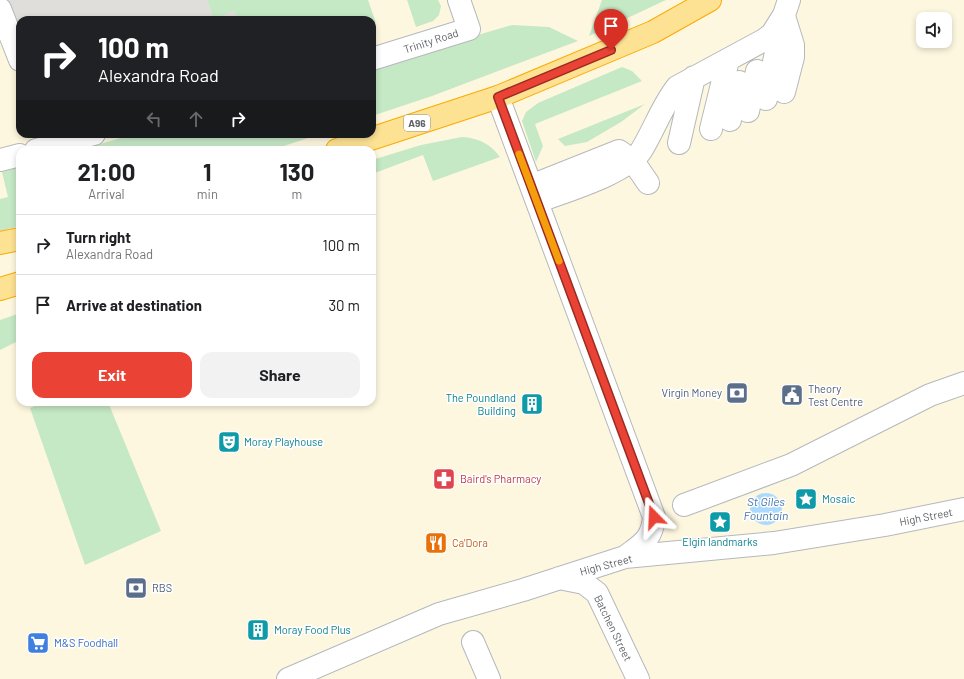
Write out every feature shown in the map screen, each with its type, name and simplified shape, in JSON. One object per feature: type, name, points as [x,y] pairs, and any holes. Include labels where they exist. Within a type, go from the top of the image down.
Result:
[{"type":"highway","name":"A96","points":[[376,137],[498,97],[653,32],[710,0]]},
{"type":"highway","name":"A96","points":[[348,146],[373,138]]},
{"type":"highway","points":[[0,243],[16,240]]},
{"type":"highway","points":[[0,288],[16,284]]},
{"type":"street","name":"Trinity Road","points":[[379,57],[469,29],[459,0]]},
{"type":"street","points":[[633,161],[641,151],[670,96],[677,87],[756,45],[772,34],[786,7]]},
{"type":"street","points":[[775,96],[786,7]]},
{"type":"street","points":[[0,9],[16,50]]},
{"type":"street","points":[[713,128],[756,45]]},
{"type":"street","points":[[711,69],[713,128]]},
{"type":"street","points":[[711,69],[713,128]]},
{"type":"street","points":[[498,97],[654,517],[651,535],[646,542],[624,557]]},
{"type":"street","points":[[43,146],[77,138]]},
{"type":"street","points":[[619,151],[633,161],[648,184],[626,174],[608,174],[534,194],[619,151]]},
{"type":"street","points":[[0,160],[16,155]]},
{"type":"street","points":[[684,505],[791,465],[930,394],[964,383]]},
{"type":"street","name":"High Street","points":[[288,679],[439,614],[624,557],[774,543],[885,525],[964,509]]},
{"type":"street","name":"Batchen Street","points":[[559,578],[584,583],[597,593],[638,679]]},
{"type":"street","points":[[473,642],[489,679]]},
{"type":"shaded area","points":[[0,0],[207,0],[213,16],[16,16],[16,70],[0,30]]},
{"type":"shaded area","points":[[262,0],[964,0],[964,679],[0,679],[0,30],[16,70],[16,138],[376,138],[376,16],[350,16]]},
{"type":"shaded area","points":[[234,11],[236,16],[220,16]]},
{"type":"green space","points":[[207,0],[368,0],[374,16],[236,16],[234,11],[222,16],[213,16]]},
{"type":"green space","points":[[407,0],[438,0],[441,6],[439,15],[433,21],[416,27]]},
{"type":"green space","points":[[602,0],[666,0],[589,36]]},
{"type":"green space","points":[[512,25],[549,27],[578,41],[432,96],[376,115],[376,65]]},
{"type":"green space","points":[[622,67],[632,71],[642,81],[535,124],[543,146],[536,162],[522,121],[526,112],[538,103]]},
{"type":"green space","points":[[645,104],[621,122],[587,142],[565,146],[558,139]]},
{"type":"green space","points":[[462,137],[484,142],[500,157],[433,181],[423,155],[376,173],[376,159],[421,145]]},
{"type":"green space","points":[[121,138],[308,138],[284,146],[93,146]]},
{"type":"green space","points":[[16,168],[16,227],[0,231],[0,199],[8,197],[2,172]]},
{"type":"green space","points":[[16,314],[16,342],[0,350],[0,320]]},
{"type":"green space","points":[[35,406],[110,406],[161,531],[85,565],[30,408]]},
{"type":"water","name":"St Giles Fountain","points":[[763,493],[769,493],[778,497],[782,509],[778,521],[769,525],[763,525],[754,521],[750,512],[750,506],[754,497]]},
{"type":"slow traffic","points":[[519,154],[559,261]]},
{"type":"place","name":"Virgin Money","points":[[737,393]]},
{"type":"place","name":"Theory Test Centre","points":[[792,395]]},
{"type":"place","name":"The Poundland Building","points":[[532,404]]},
{"type":"place","name":"Moray Playhouse","points":[[229,442]]},
{"type":"place","name":"Baird's Pharmacy","points":[[444,479]]},
{"type":"place","name":"Mosaic","points":[[806,499]]},
{"type":"place","name":"Elgin landmarks","points":[[720,522]]},
{"type":"place","name":"Ca'Dora","points":[[436,543]]},
{"type":"place","name":"RBS","points":[[136,588]]},
{"type":"place","name":"Moray Food Plus","points":[[258,630]]},
{"type":"place","name":"M&S Foodhall","points":[[38,643]]},
{"type":"route","points":[[611,50],[498,97],[654,517]]}]
